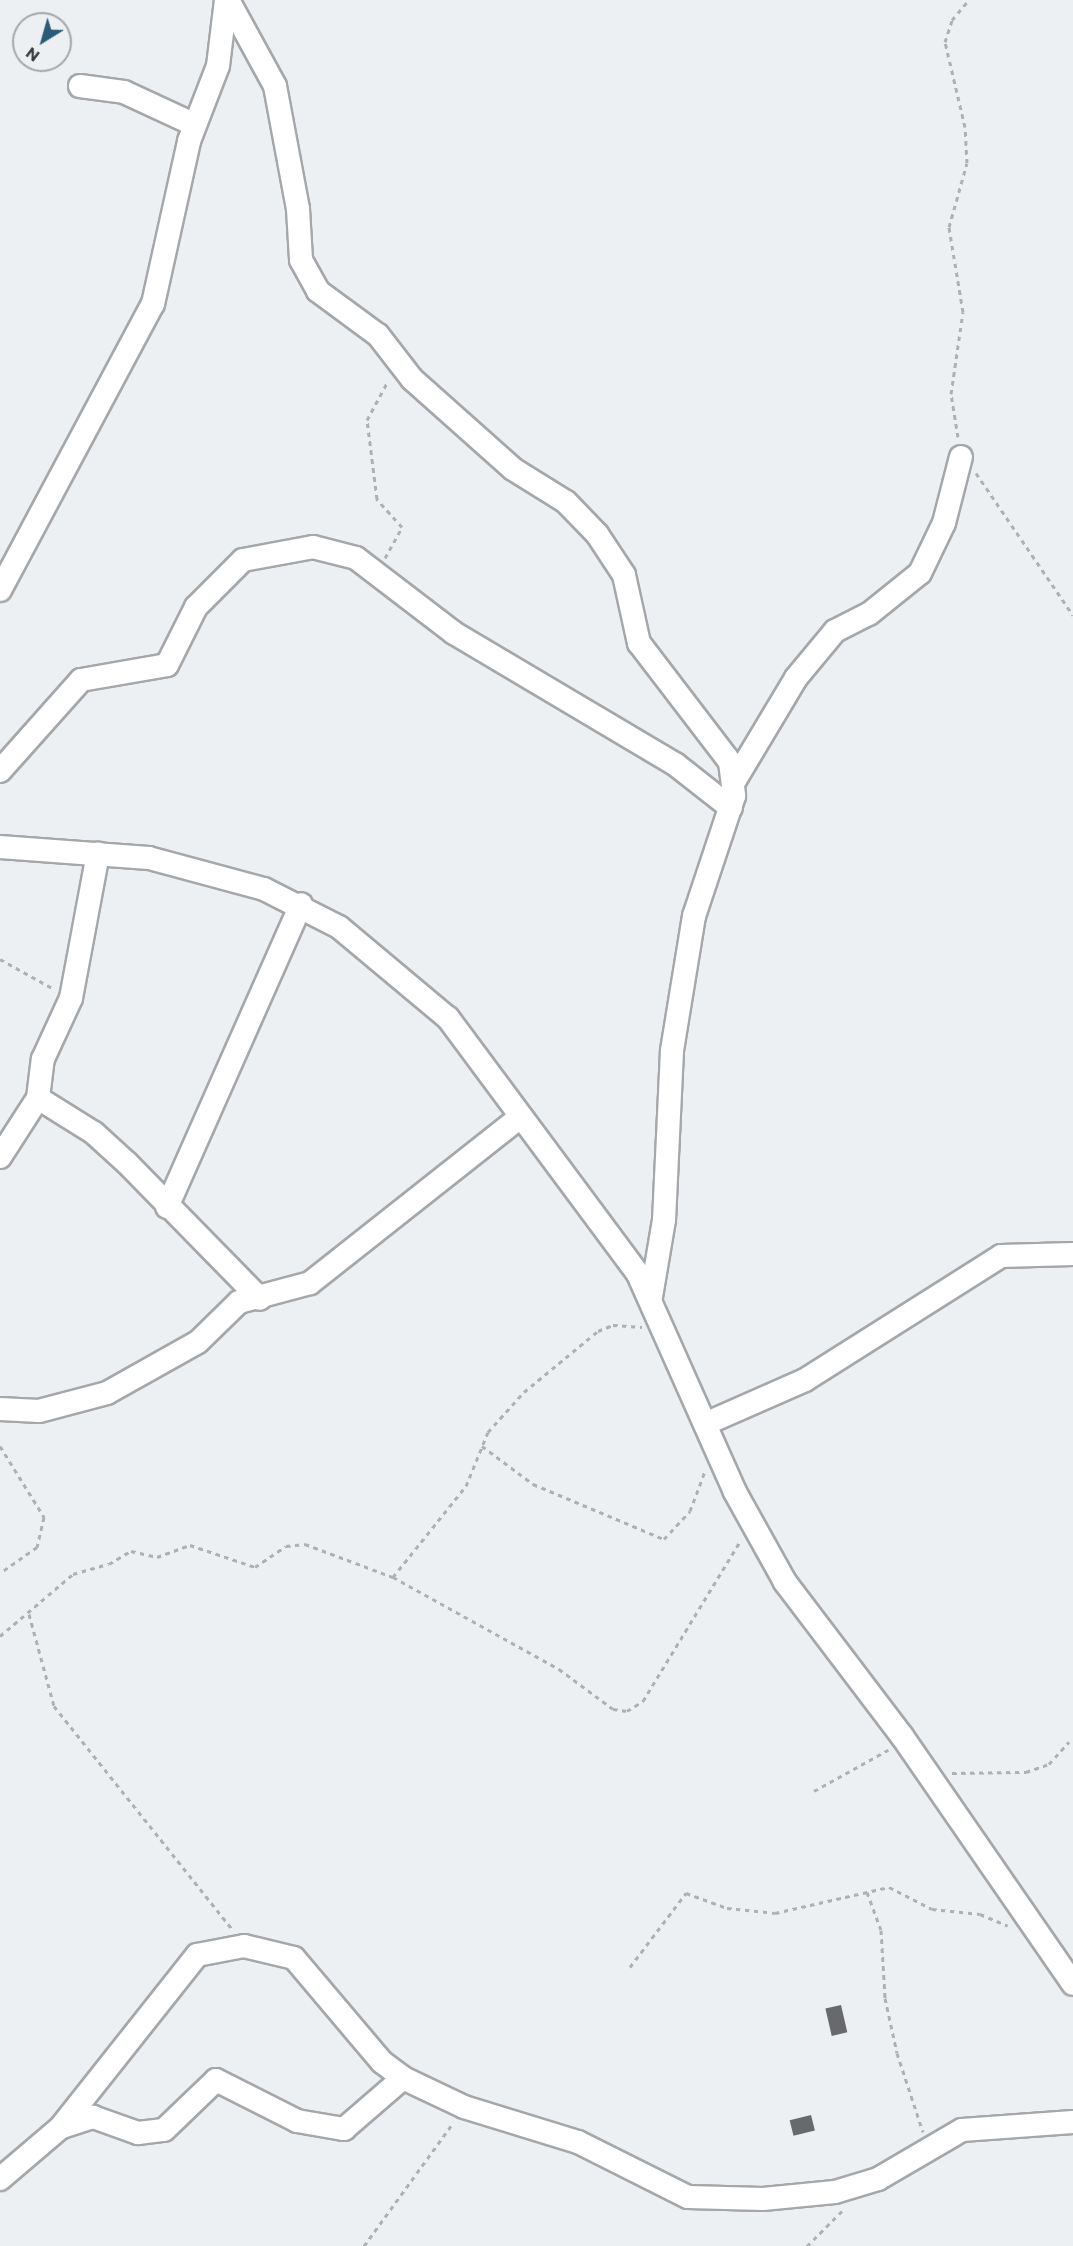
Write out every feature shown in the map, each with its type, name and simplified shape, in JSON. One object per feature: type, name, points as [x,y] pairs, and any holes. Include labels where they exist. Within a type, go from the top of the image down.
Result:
[{"type":"street","points":[[205,0],[227,3]]},
{"type":"street","points":[[0,590],[153,304],[195,126],[218,66],[227,3]]},
{"type":"street","points":[[227,3],[278,98],[303,267],[322,296],[373,331],[399,361],[513,470],[566,502],[597,534],[624,575],[635,636],[730,762],[735,780]]},
{"type":"street","points":[[80,86],[124,92],[195,126]]},
{"type":"street","points":[[651,1297],[664,1220],[672,1052],[694,916],[731,808],[735,780],[796,678],[835,631],[869,614],[920,573],[944,524],[960,460]]},
{"type":"street","points":[[0,771],[81,680],[167,665],[196,607],[243,560],[313,548],[338,550],[376,572],[454,633],[675,764],[731,808]]},
{"type":"street","points":[[0,847],[149,858],[229,878],[301,904],[339,927],[439,1008],[621,1248],[651,1297],[708,1431],[753,1528],[795,1597],[905,1741],[1073,1984]]},
{"type":"street","points":[[0,1157],[38,1098],[43,1059],[71,998],[98,854]]},
{"type":"street","points":[[167,1206],[301,904]]},
{"type":"street","points":[[38,1098],[94,1133],[260,1299]]},
{"type":"street","points":[[0,1409],[39,1411],[107,1394],[198,1342],[239,1302],[260,1299],[325,1274],[438,1178],[520,1117]]},
{"type":"street","points":[[708,1431],[805,1380],[1001,1256],[1073,1254]]},
{"type":"street","points":[[0,2179],[60,2128],[197,1955],[244,1946],[294,1958],[382,2062],[403,2078],[464,2107],[578,2142],[688,2197],[793,2198],[863,2185],[962,2130],[1073,2122]]},
{"type":"street","points":[[60,2128],[93,2117],[138,2133],[164,2130],[216,2080],[297,2121],[344,2129],[403,2078]]},
{"type":"path","points":[[969,0],[952,20],[945,42],[965,127],[967,163],[949,227],[963,312],[951,394],[960,460],[982,480],[1073,615]]},
{"type":"path","points":[[376,572],[402,527],[377,499],[367,420],[399,361]]},
{"type":"path","points":[[0,959],[71,998]]},
{"type":"path","points":[[393,1577],[472,1476],[482,1446],[524,1392],[597,1331],[629,1325],[668,1338]]},
{"type":"path","points":[[482,1446],[533,1484],[664,1539],[690,1511],[708,1431]]},
{"type":"path","points":[[0,1446],[44,1517],[37,1547],[0,1573]]},
{"type":"path","points":[[0,1636],[73,1574],[138,1550],[157,1557],[181,1546],[197,1546],[255,1567],[286,1546],[305,1544],[393,1577],[559,1669],[604,1704],[627,1711],[643,1701],[724,1560],[753,1528]]},
{"type":"path","points":[[29,1613],[54,1706],[244,1946]]},
{"type":"path","points":[[814,1791],[905,1741]]},
{"type":"path","points":[[926,1771],[1026,1772],[1049,1764],[1069,1743]]},
{"type":"path","points":[[630,1967],[686,1893],[727,1908],[775,1913],[889,1887],[932,1909],[980,1914],[1038,1936]]},
{"type":"path","points":[[867,1892],[881,1930],[885,1998],[908,2100],[932,2146]]},
{"type":"path","points":[[364,2246],[464,2107]]},
{"type":"path","points":[[807,2246],[863,2185]]},
{"type":"building","points":[[841,2005],[847,2032],[832,2036],[825,2009]]},
{"type":"building","points":[[811,2115],[815,2131],[794,2136],[790,2120]]}]
